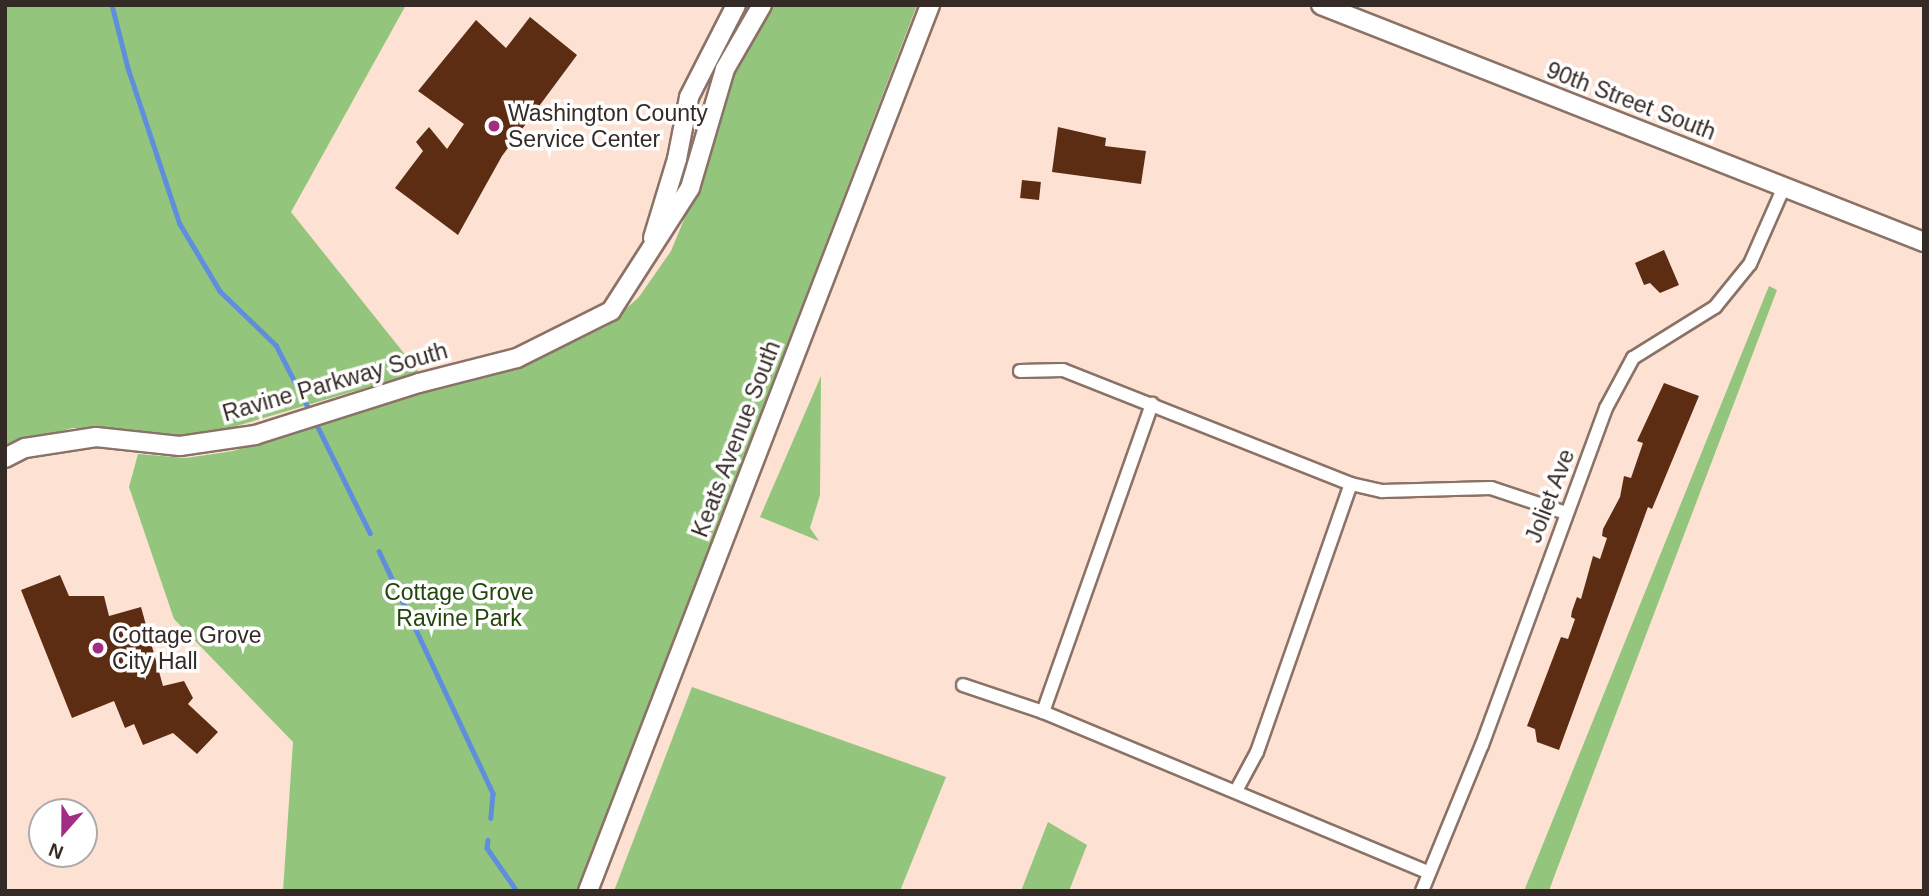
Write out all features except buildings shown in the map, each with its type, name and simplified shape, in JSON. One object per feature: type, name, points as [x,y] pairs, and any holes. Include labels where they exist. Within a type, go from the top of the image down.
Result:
[{"type":"street","name":"Ravine Parkway South","points":[[645,264],[677,159],[689,97],[736,5]]},
{"type":"street","name":"Ravine Parkway South","points":[[5,458],[25,448],[96,437],[180,446],[255,435],[517,358],[611,311],[645,264],[691,188],[725,69],[762,5]]},
{"type":"street","name":"Keats Avenue South","points":[[589,891],[930,5]]},
{"type":"street","name":"90th Street South","points":[[1321,5],[1924,242]]},
{"type":"street","name":"Joliet Ave","points":[[1422,891],[1482,745],[1606,408],[1633,358],[1715,307],[1750,264],[1784,187]]},
{"type":"street","points":[[1020,371],[1063,370],[1351,484],[1382,491],[1491,488],[1566,513]]},
{"type":"street","points":[[1043,712],[1152,404]]},
{"type":"street","points":[[1236,790],[1257,752],[1351,484]]},
{"type":"street","points":[[963,685],[1043,712],[1236,790],[1429,873]]},
{"type":"green space","points":[[5,5],[406,5],[291,212],[419,372],[216,432],[176,436],[115,428],[72,428],[5,448]]},
{"type":"green space","name":"Cottage Grove Ravine Park","points":[[774,5],[917,5],[578,891],[283,891],[293,742],[174,619],[129,487],[138,454],[186,458],[233,451],[544,356],[607,326],[639,297],[671,251],[693,198],[734,68],[754,27]]},
{"type":"green space","points":[[1769,286],[1777,290],[1549,891],[1524,891]]},
{"type":"green space","points":[[821,376],[820,495],[810,528],[819,541],[760,517]]},
{"type":"green space","points":[[692,687],[946,777],[900,891],[614,891]]},
{"type":"green space","points":[[1048,822],[1087,845],[1069,891],[1021,891]]},
{"type":"waterway","points":[[112,5],[128,68],[180,224],[220,291],[276,345],[311,413]]},
{"type":"waterway","points":[[315,421],[370,533]]},
{"type":"waterway","points":[[379,551],[493,793],[491,818]]},
{"type":"waterway","points":[[488,840],[487,848],[517,891]]},
{"type":"place","name":"Washington County Service Center","points":[[494,126]]},
{"type":"place","name":"Cottage Grove City Hall","points":[[98,648]]}]
